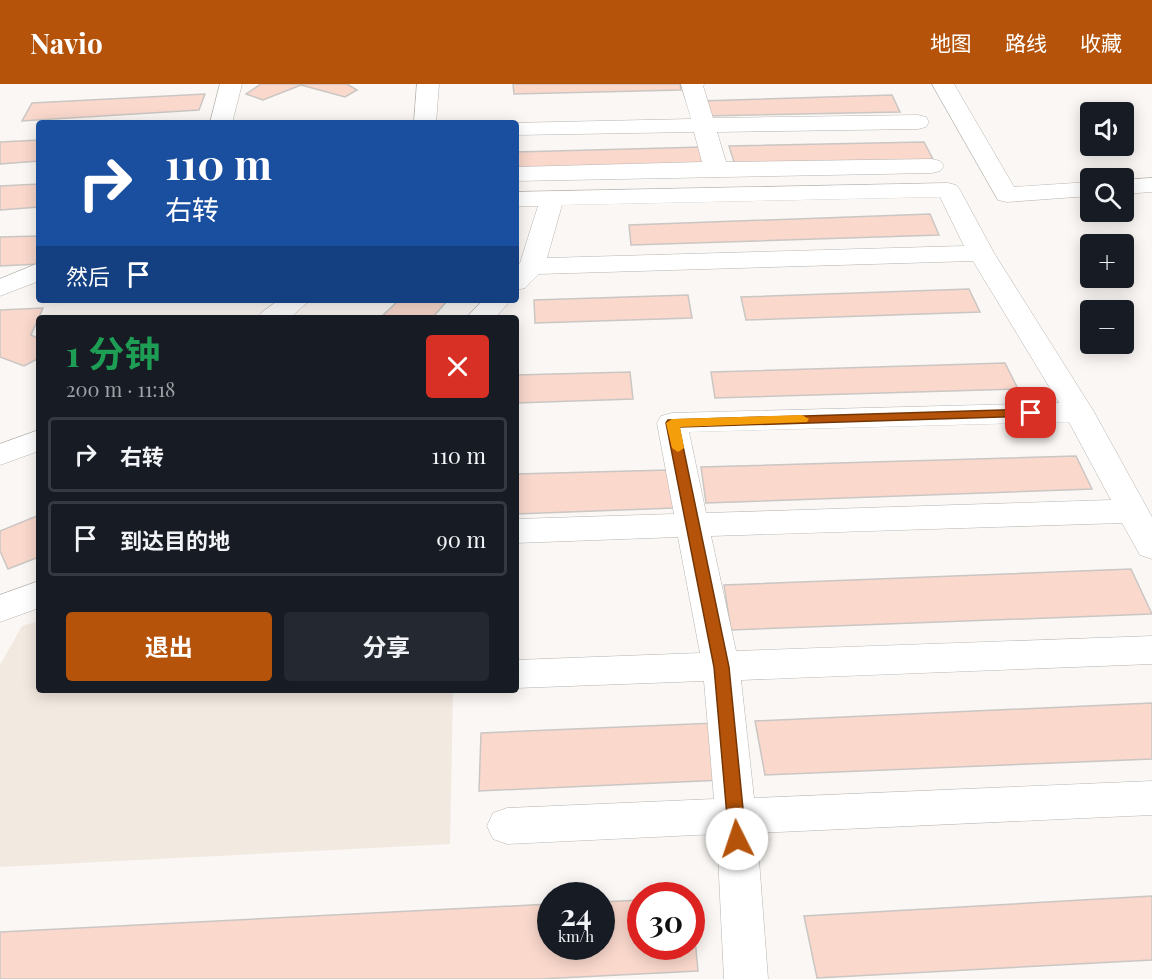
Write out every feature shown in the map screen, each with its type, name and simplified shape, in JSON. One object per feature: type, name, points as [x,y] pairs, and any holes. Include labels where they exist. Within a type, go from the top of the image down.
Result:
[{"type":"street","points":[[222,120],[231,84]]},
{"type":"street","points":[[425,120],[428,84]]},
{"type":"street","points":[[694,84],[692,84],[702,125],[716,169]]},
{"type":"street","points":[[943,84],[1007,195],[1080,190]]},
{"type":"street","points":[[519,128],[918,122]]},
{"type":"street","points":[[519,174],[932,166]]},
{"type":"street","points":[[1134,186],[1152,185]]},
{"type":"street","points":[[519,199],[948,190],[981,253],[1079,412],[1152,547]]},
{"type":"street","points":[[552,199],[524,274],[981,253]]},
{"type":"street","points":[[0,288],[36,273]]},
{"type":"street","points":[[276,315],[293,303]]},
{"type":"street","points":[[483,315],[495,303]]},
{"type":"street","points":[[746,979],[736,816],[721,667],[672,423],[1079,412]]},
{"type":"street","points":[[0,455],[36,441]]},
{"type":"street","points":[[519,531],[1132,511]]},
{"type":"street","points":[[0,609],[36,595]]},
{"type":"street","points":[[519,674],[1152,650]]},
{"type":"street","points":[[507,826],[1152,798]]},
{"type":"shaded area","points":[[36,622],[36,693],[453,693],[450,844],[0,867],[0,665],[22,626]]},
{"type":"building","points":[[261,84],[347,84],[357,90],[345,97],[301,85],[263,100],[246,94]]},
{"type":"building","points":[[513,84],[680,84],[681,90],[514,94]]},
{"type":"building","points":[[205,94],[199,110],[22,121],[32,103]]},
{"type":"building","points":[[892,95],[900,112],[706,116],[701,101]]},
{"type":"building","points":[[36,140],[36,161],[0,164],[0,142]]},
{"type":"building","points":[[924,142],[934,161],[735,165],[729,146]]},
{"type":"building","points":[[703,147],[707,166],[519,169],[519,152]]},
{"type":"building","points":[[36,184],[36,207],[0,210],[0,186]]},
{"type":"building","points":[[930,214],[939,235],[631,245],[629,225]]},
{"type":"building","points":[[36,236],[36,264],[0,266],[0,237]]},
{"type":"building","points":[[969,289],[980,312],[746,320],[741,297]]},
{"type":"building","points":[[688,295],[692,318],[535,323],[534,300]]},
{"type":"building","points":[[396,303],[445,303],[435,315],[383,315]]},
{"type":"building","points":[[43,308],[40,315],[36,315],[36,324],[31,335],[36,338],[36,360],[24,366],[0,357],[0,310]]},
{"type":"building","points":[[1005,363],[1018,389],[715,398],[711,372]]},
{"type":"building","points":[[630,372],[633,399],[519,403],[519,375]]},
{"type":"building","points":[[1076,456],[1092,489],[706,503],[701,467]]},
{"type":"building","points":[[669,470],[674,508],[519,514],[519,474]]},
{"type":"building","points":[[36,516],[36,558],[8,569],[0,551],[0,531]]},
{"type":"building","points":[[1131,569],[1152,614],[731,630],[724,585]]},
{"type":"building","points":[[1152,703],[1152,759],[765,775],[755,721]]},
{"type":"building","points":[[716,723],[723,780],[479,791],[481,733]]},
{"type":"building","points":[[1152,896],[1152,960],[817,978],[804,916]]},
{"type":"building","points":[[615,901],[627,901],[627,960],[697,960],[698,971],[540,979],[0,979],[0,932],[537,905],[537,960],[615,960]]},
{"type":"slow traffic","points":[[678,448],[672,423],[802,419]]},
{"type":"route","points":[[737,839],[721,667],[672,423],[1031,413]]}]
